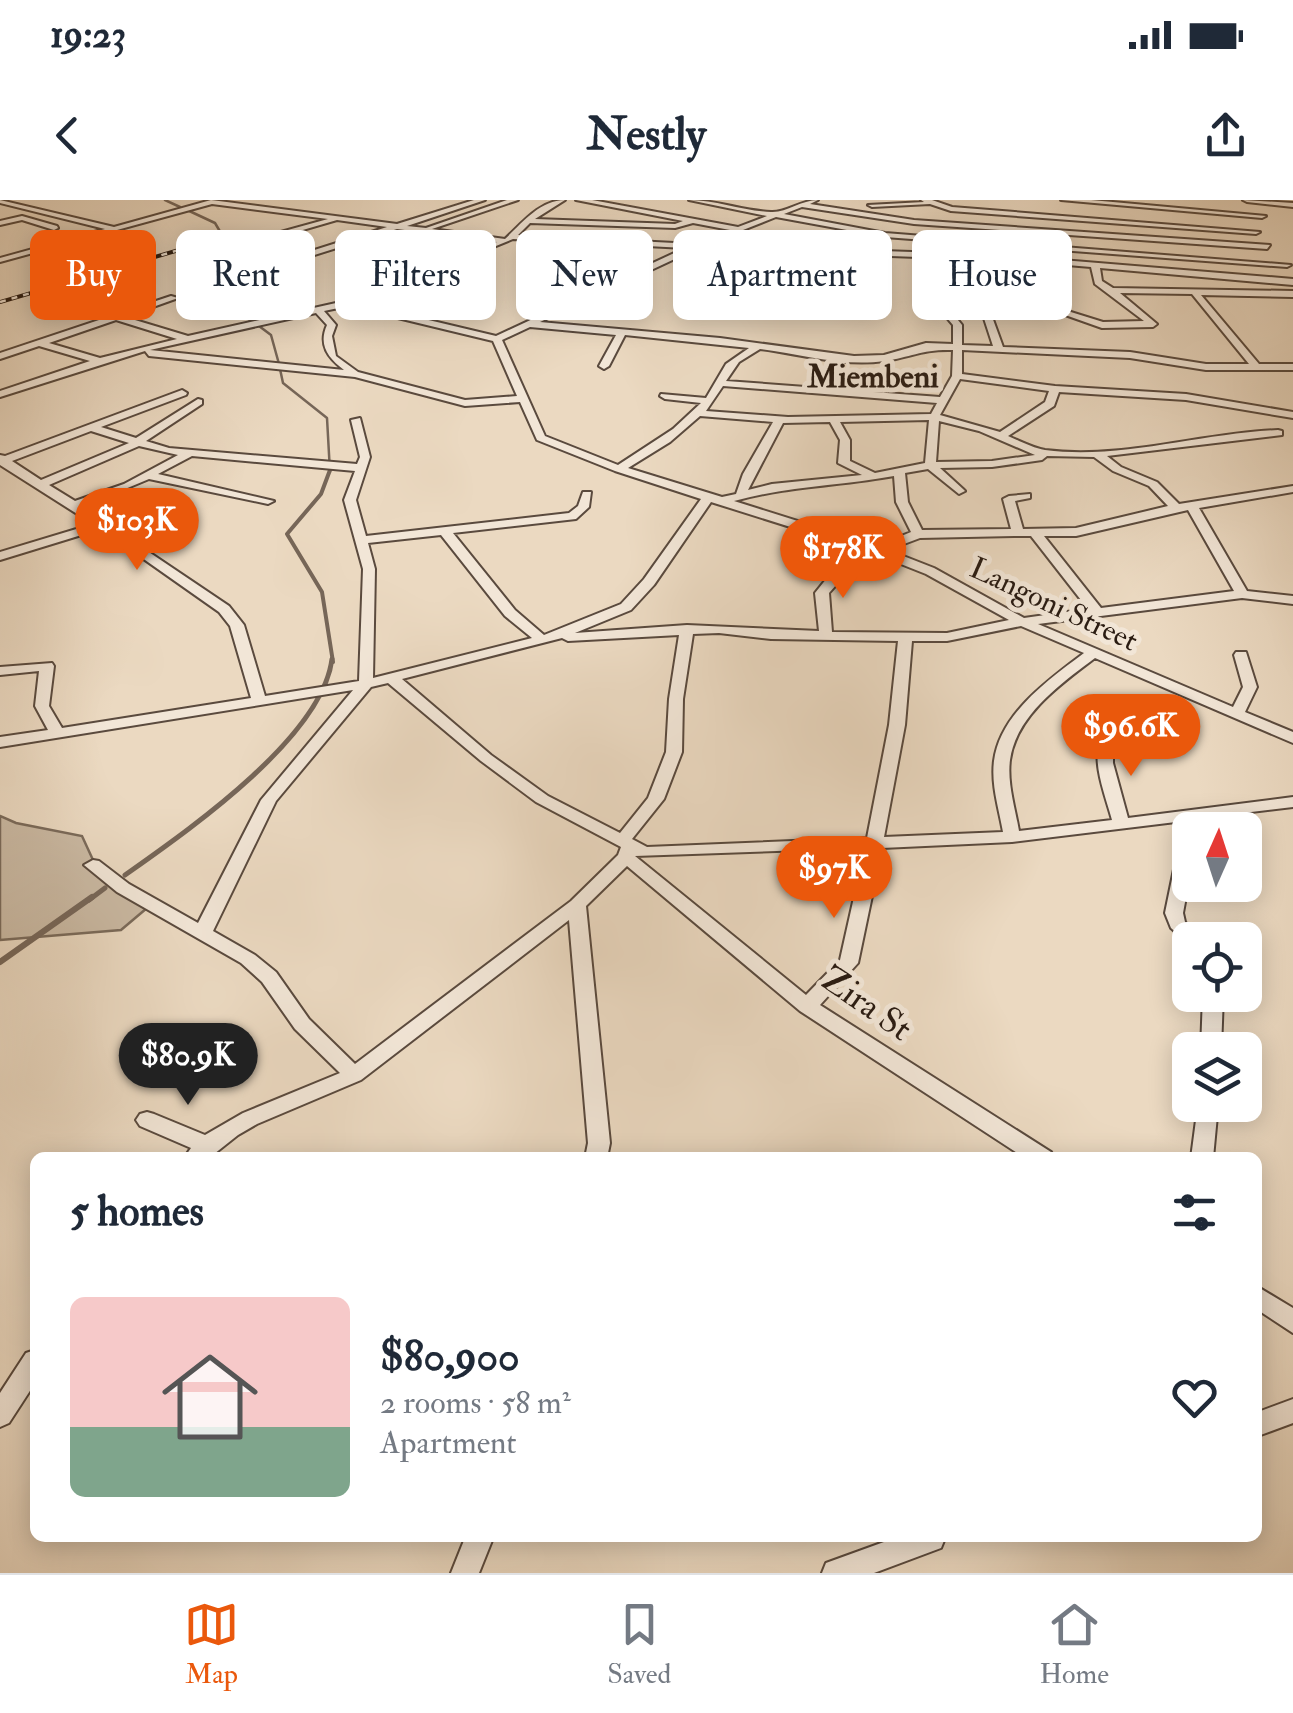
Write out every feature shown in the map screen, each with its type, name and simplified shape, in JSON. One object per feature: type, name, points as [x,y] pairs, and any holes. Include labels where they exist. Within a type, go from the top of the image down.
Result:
[{"type":"street","points":[[0,200],[114,228]]},
{"type":"street","points":[[315,253],[482,200]]},
{"type":"street","points":[[424,230],[514,200]]},
{"type":"street","points":[[496,240],[562,200]]},
{"type":"street","points":[[580,200],[737,229],[808,202],[942,224],[1028,230]]},
{"type":"street","points":[[606,224],[621,207],[641,200]]},
{"type":"street","points":[[694,200],[912,237]]},
{"type":"street","points":[[842,200],[891,207],[926,202],[952,209],[1256,232]]},
{"type":"street","points":[[970,210],[975,200]]},
{"type":"street","points":[[1041,216],[1047,200]]},
{"type":"street","points":[[1065,200],[1262,216]]},
{"type":"street","points":[[1247,200],[1293,204]]},
{"type":"street","points":[[0,260],[216,201],[405,230]]},
{"type":"street","points":[[1256,232],[1265,208],[1261,201]]},
{"type":"street","points":[[942,224],[952,209]]},
{"type":"street","points":[[0,223],[22,218],[54,228]]},
{"type":"street","points":[[297,230],[333,220]]},
{"type":"street","points":[[527,224],[675,226],[692,222]]},
{"type":"street","points":[[447,224],[473,226]]},
{"type":"street","points":[[1150,224],[1151,238]]},
{"type":"street","points":[[1256,232],[1266,247],[1290,267]]},
{"type":"street","points":[[1072,233],[1266,247]]},
{"type":"street","points":[[496,235],[673,243]]},
{"type":"street","points":[[1072,248],[1290,267]]},
{"type":"street","points":[[418,320],[497,339],[673,256]]},
{"type":"street","points":[[1072,263],[1293,282]]},
{"type":"street","points":[[1072,315],[1102,325],[1153,324],[1098,282],[1094,265]]},
{"type":"street","points":[[1112,290],[1293,294]]},
{"type":"street","points":[[1196,294],[1256,367]]},
{"type":"street","points":[[156,304],[174,298]]},
{"type":"street","points":[[3,391],[98,360],[335,307]]},
{"type":"street","points":[[319,311],[332,325],[326,336],[332,358],[355,374]]},
{"type":"street","points":[[0,356],[105,320]]},
{"type":"street","points":[[124,320],[189,339]]},
{"type":"street","points":[[930,464],[934,417],[957,376],[960,347],[954,320]]},
{"type":"street","points":[[990,320],[1000,348]]},
{"type":"street","points":[[527,324],[871,360],[926,346],[1150,356],[1206,368],[1293,366]]},
{"type":"street","points":[[604,366],[620,334]]},
{"type":"street","name":"Langoni Street","points":[[497,339],[534,429],[547,442],[619,470],[877,550],[930,571],[1022,622],[1293,738]]},
{"type":"street","points":[[38,342],[98,360]]},
{"type":"street","points":[[619,470],[698,413],[710,401],[726,365],[759,346]]},
{"type":"street","points":[[133,352],[355,374],[464,403],[523,398]]},
{"type":"street","points":[[957,376],[1055,389],[1186,397],[1293,415]]},
{"type":"street","points":[[719,384],[942,400]]},
{"type":"street","points":[[1001,436],[1050,404],[1055,389]]},
{"type":"street","points":[[2,460],[182,393]]},
{"type":"street","points":[[665,396],[710,401]]},
{"type":"street","points":[[41,484],[126,449],[198,402]]},
{"type":"street","points":[[0,742],[366,684],[546,638],[626,608],[715,499],[930,464],[992,464],[1054,455],[1097,454],[1182,444],[1219,434],[1282,436],[1247,407]]},
{"type":"street","points":[[698,413],[779,420],[934,417],[1001,436],[1031,451],[1054,455]]},
{"type":"street","points":[[832,417],[845,440],[844,463],[874,476]]},
{"type":"street","points":[[203,932],[269,800],[366,684],[369,569],[350,500],[365,457],[356,420]]},
{"type":"street","points":[[741,493],[747,474],[770,445],[779,420]]},
{"type":"street","points":[[95,428],[132,442],[188,454],[361,468]]},
{"type":"street","points":[[73,506],[149,476],[188,454]]},
{"type":"street","points":[[1097,454],[1117,469],[1153,484],[1176,508]]},
{"type":"street","points":[[2,460],[156,559],[231,616],[237,624],[259,699]]},
{"type":"street","points":[[930,464],[959,491]]},
{"type":"street","points":[[899,471],[902,502],[918,534]]},
{"type":"street","points":[[149,476],[268,500]]},
{"type":"street","points":[[877,550],[918,534],[1036,534],[1098,528],[1176,508],[1293,489]]},
{"type":"street","points":[[361,540],[572,516],[583,507],[587,494]]},
{"type":"street","points":[[1018,534],[1009,500],[1026,496]]},
{"type":"street","points":[[1192,505],[1242,594]]},
{"type":"street","points":[[0,556],[100,526]]},
{"type":"street","points":[[443,529],[490,590],[546,638],[687,630],[905,637],[976,634],[1022,622],[1242,594],[1293,600]]},
{"type":"street","points":[[1036,534],[1098,614]]},
{"type":"street","points":[[826,635],[822,592],[832,581],[861,567]]},
{"type":"street","points":[[147,1120],[200,1151],[270,1108],[336,1086],[577,905],[625,848],[656,799],[674,752],[687,630]]},
{"type":"street","points":[[808,1006],[849,963],[897,724],[905,637]]},
{"type":"street","points":[[1012,837],[1002,777],[1004,750],[1053,682],[1092,654]]},
{"type":"street","points":[[1237,714],[1250,687],[1241,655]]},
{"type":"street","points":[[0,671],[47,666],[42,706],[56,732]]},
{"type":"street","points":[[389,676],[486,758],[542,799],[625,848],[673,853],[1012,837],[1172,817]]},
{"type":"street","points":[[1120,823],[1105,763],[1105,742],[1154,744]]},
{"type":"street","points":[[1215,812],[1293,802]]},
{"type":"street","name":"Zira St","points":[[625,848],[808,1006],[1034,1152]]},
{"type":"street","points":[[93,865],[124,888],[229,946],[269,977],[302,1024],[354,1075]]},
{"type":"street","points":[[577,905],[597,1152]]},
{"type":"street","points":[[1203,1152],[1206,1122]]},
{"type":"street","points":[[1262,1300],[1293,1322]]},
{"type":"street","points":[[0,1415],[30,1369]]},
{"type":"street","points":[[1262,1423],[1293,1411]]},
{"type":"street","points":[[465,1573],[477,1542]]},
{"type":"street","points":[[836,1573],[920,1542]]},
{"type":"shaded area","points":[[0,816],[16,823],[82,836],[99,873],[147,908],[121,930],[0,940]]},
{"type":"waterway","points":[[165,200],[180,207]]},
{"type":"waterway","points":[[185,209],[215,223],[238,262],[191,286],[226,303],[254,323]]},
{"type":"waterway","points":[[259,326],[271,335],[279,364]]},
{"type":"waterway","points":[[280,369],[283,383],[327,418],[330,470]]},
{"type":"waterway","points":[[330,470],[321,494],[287,534],[322,592],[333,662]]},
{"type":"waterway","points":[[125,875],[215,808],[278,750],[304,720],[323,689],[332,659]]},
{"type":"waterway","points":[[89,900],[105,888]]},
{"type":"waterway","points":[[0,962],[92,897]]},
{"type":"railway","points":[[0,302],[176,251]]},
{"type":"district","name":"Miembeni","points":[[873,376]]}]
